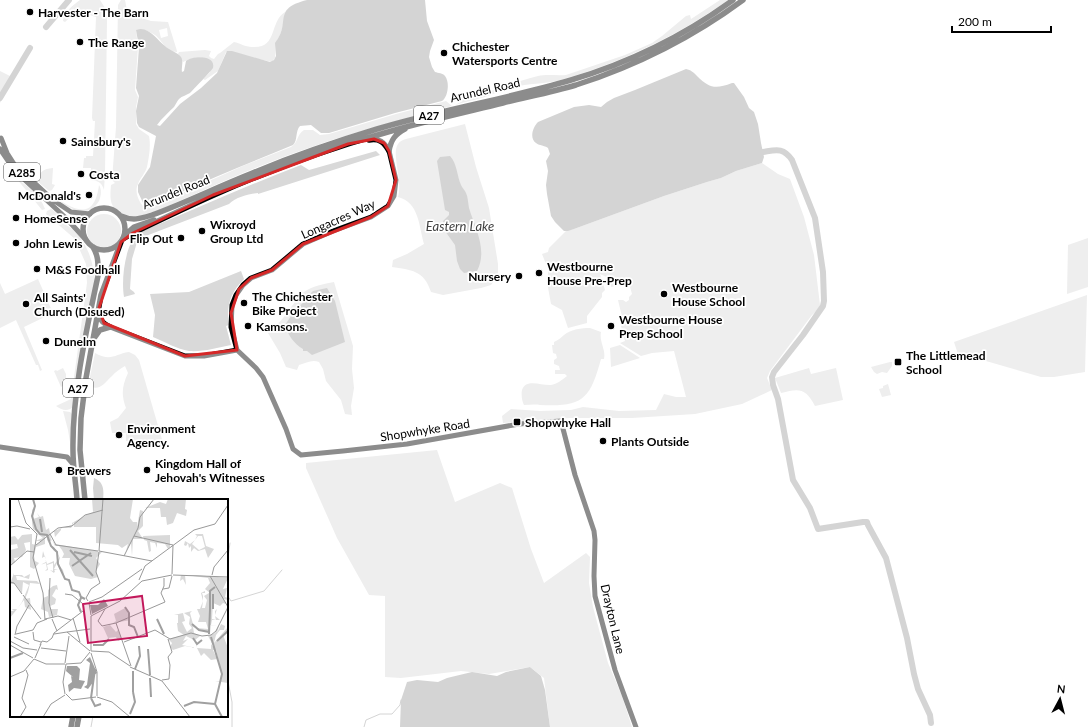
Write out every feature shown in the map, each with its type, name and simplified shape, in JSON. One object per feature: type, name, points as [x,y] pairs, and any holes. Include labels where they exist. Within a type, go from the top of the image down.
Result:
[{"type":"highway","name":"Arundel Road","points":[[121,216],[128,219],[134,219],[152,215],[290,158],[378,129],[548,86],[597,71],[636,55],[679,34],[733,0]]},
{"type":"highway","name":"Arundel Road","points":[[123,239],[134,227],[172,215],[257,177],[348,144],[426,121],[550,92],[601,76],[679,41],[730,10],[743,0]]},
{"type":"highway","points":[[389,151],[392,140],[396,134],[426,121]]},
{"type":"highway","points":[[348,144],[374,139],[384,143],[389,151]]},
{"type":"highway","points":[[107,208],[121,216],[125,225],[123,239],[113,248],[107,250],[93,247],[86,240],[84,226],[90,214],[97,210],[107,208]]},
{"type":"highway","name":"A27","points":[[85,499],[80,453],[81,418],[91,344],[106,281],[123,239]]},
{"type":"highway","name":"A27","points":[[78,499],[73,464],[74,426],[77,394],[98,276],[99,264],[97,253],[93,247]]},
{"type":"highway","points":[[99,308],[100,319],[110,327]]},
{"type":"highway","points":[[91,344],[100,330],[110,327]]},
{"type":"highway","points":[[71,727],[73,717]]},
{"type":"highway","points":[[77,727],[79,717]]},
{"type":"main road","name":"A285","points":[[0,136],[7,153],[14,164],[53,200],[71,212],[90,214]]},
{"type":"main road","name":"A285","points":[[0,149],[16,171],[66,218],[86,240]]},
{"type":"main road","name":"Longacres Way","points":[[237,350],[231,326],[231,313],[232,305],[239,289],[251,278],[272,270],[303,244],[371,217],[388,206],[394,196],[396,180],[389,151]]},
{"type":"main road","points":[[110,327],[184,356],[204,356],[237,350]]},
{"type":"main road","name":"Shopwhyke Road","points":[[237,350],[256,368],[263,377],[286,429],[293,449],[301,455],[344,452],[407,444],[520,424],[561,421]]},
{"type":"main road","name":"Drayton Lane","points":[[561,421],[575,475],[594,531],[594,585],[598,607],[615,670],[636,727]]},
{"type":"main road","points":[[0,447],[66,457],[69,458],[73,464]]},
{"type":"main road","points":[[66,457],[69,456],[73,450]]},
{"type":"highlighted area","points":[[374,139],[384,143],[389,151],[396,180],[388,206],[371,217],[303,244],[272,270],[251,278],[239,289],[231,313],[237,350],[185,356],[104,323],[99,308],[121,242],[133,233],[213,195],[348,144]]},
{"type":"shaded area","points":[[80,0],[100,0],[105,8],[107,20],[104,190],[100,183],[91,180],[91,168],[83,168],[84,158],[86,158],[86,156],[93,156],[95,121],[93,121],[92,118],[96,17],[77,11],[65,22],[63,21],[67,12]]},
{"type":"shaded area","points":[[121,0],[125,0],[127,10],[133,15],[151,21],[168,22],[177,51],[170,50],[158,37],[152,33],[140,29],[136,30],[138,47],[135,90],[138,97],[136,107],[136,124],[139,129],[149,136],[150,144],[147,167],[137,187],[139,200],[144,207],[153,206],[245,165],[291,147],[304,130],[313,130],[320,135],[329,134],[446,101],[452,106],[333,140],[286,156],[249,170],[154,212],[140,216],[121,216],[112,205],[110,194],[111,185],[115,183],[112,180],[116,127],[118,5]],"holes":[[[167,28],[168,36],[161,38],[159,30]]]},
{"type":"shaded area","points":[[720,0],[728,0],[690,25],[628,56],[558,81],[519,86],[455,105],[463,99],[529,78],[541,75],[566,75],[625,55],[652,43],[686,16],[690,15],[691,19]]},
{"type":"shaded area","points":[[285,12],[281,32],[276,42],[275,58],[272,62],[226,52],[218,71],[205,80],[203,79],[210,72],[208,59],[198,57],[183,62],[178,54],[179,52],[205,50],[211,51],[209,56],[214,59],[218,54],[234,42],[249,47],[266,44],[270,39],[280,16]]},
{"type":"shaded area","points":[[0,71],[14,78],[0,103]]},
{"type":"shaded area","points":[[465,124],[476,167],[489,208],[498,264],[498,275],[491,285],[443,295],[431,292],[425,279],[416,272],[392,267],[393,260],[424,244],[414,209],[405,200],[398,197],[399,183],[396,148],[399,143],[405,139]]},
{"type":"shaded area","points":[[376,151],[380,155],[258,194],[254,193],[242,196],[229,204],[138,239],[132,259],[130,289],[135,294],[124,297],[123,281],[125,264],[129,246],[137,233],[259,181],[301,165],[309,170]]},
{"type":"shaded area","name":"Westbourne House School","points":[[762,163],[778,174],[790,179],[804,217],[814,255],[820,305],[818,310],[812,315],[770,371],[767,378],[772,390],[742,404],[695,414],[632,418],[570,418],[503,423],[502,416],[511,409],[540,411],[571,410],[583,407],[619,411],[656,410],[664,394],[676,397],[686,397],[674,351],[652,353],[641,356],[620,343],[625,341],[621,326],[624,325],[618,300],[623,300],[626,302],[629,300],[629,297],[632,294],[629,283],[611,287],[609,278],[600,274],[605,290],[602,293],[602,297],[587,316],[587,323],[568,328],[562,310],[551,304],[547,282],[548,269],[542,254],[548,252],[549,248],[566,231]]},
{"type":"shaded area","points":[[53,168],[52,184],[55,185],[52,190],[49,191],[37,181],[42,171]]},
{"type":"shaded area","points":[[17,179],[37,195],[45,209],[42,210]]},
{"type":"shaded area","points":[[99,185],[101,193],[99,201],[95,207],[90,210],[79,211],[73,209],[58,199],[73,208],[85,209],[90,207],[94,202]]},
{"type":"shaded area","points":[[51,209],[79,236],[83,242],[91,260],[95,280],[73,407],[67,410],[60,409],[56,406],[71,399],[87,283],[86,264],[75,239],[46,214],[47,211]]},
{"type":"shaded area","points":[[107,214],[116,219],[120,224],[120,238],[116,243],[111,247],[101,248],[97,247],[88,238],[87,228],[88,224],[97,215]]},
{"type":"shaded area","points":[[1088,238],[1088,287],[1067,294],[1068,245]]},
{"type":"shaded area","points":[[241,271],[244,279],[235,289],[230,300],[228,312],[229,325],[226,326],[231,345],[205,350],[189,351],[153,337],[155,315],[150,294],[189,292]]},
{"type":"shaded area","points":[[38,279],[53,313],[24,327],[42,370],[40,371],[16,320],[0,328],[0,283],[5,294]]},
{"type":"shaded area","points":[[334,282],[353,346],[352,369],[354,388],[351,406],[352,415],[345,414],[341,400],[326,381],[323,369],[319,362],[311,361],[299,365],[297,370],[286,367],[280,353],[268,333],[268,330],[283,318],[304,292],[322,284]]},
{"type":"shaded area","points":[[1087,295],[1085,372],[1054,377],[1041,377],[986,361],[959,357],[954,342]]},
{"type":"shaded area","points":[[590,328],[601,332],[604,359],[601,359],[593,384],[588,392],[575,402],[566,404],[524,405],[522,390],[524,386],[531,383],[551,385],[567,376],[565,374],[555,374],[555,370],[560,370],[559,366],[554,364],[554,360],[557,358],[556,354],[553,353],[552,345],[554,345],[554,342],[570,331]]},
{"type":"shaded area","points":[[620,345],[640,358],[611,367],[610,348]]},
{"type":"shaded area","points":[[129,352],[135,355],[139,360],[163,443],[150,444],[147,440],[126,441],[126,433],[112,433],[110,422],[118,418],[126,408],[123,399],[123,390],[124,382],[128,373],[125,366],[116,372],[102,386],[96,388],[88,386],[95,353],[100,356],[113,357]]},
{"type":"shaded area","points":[[892,362],[892,366],[887,373],[882,372],[877,374],[871,367]]},
{"type":"shaded area","points":[[63,368],[66,378],[71,380],[61,387],[54,371]]},
{"type":"shaded area","points":[[809,368],[811,374],[836,368],[843,400],[815,406],[812,400],[801,391],[793,390],[781,393],[775,378]]},
{"type":"shaded area","points":[[888,384],[891,395],[882,397],[879,389]]},
{"type":"shaded area","points":[[63,411],[70,412],[72,414],[71,448],[68,430]]},
{"type":"shaded area","points":[[437,450],[455,502],[500,483],[512,488],[531,549],[544,583],[586,553],[590,557],[589,583],[593,607],[608,663],[622,696],[632,727],[550,727],[544,678],[530,667],[489,674],[461,671],[401,678],[385,677],[385,596],[369,595],[337,538],[306,468],[306,463]]},
{"type":"water","points":[[307,0],[425,0],[427,21],[434,40],[429,57],[435,72],[443,74],[447,79],[448,89],[444,99],[442,101],[395,113],[329,133],[321,133],[311,125],[300,126],[298,128],[296,141],[293,145],[192,187],[161,202],[152,205],[144,205],[138,192],[138,185],[150,167],[156,136],[139,127],[137,123],[136,111],[139,96],[136,88],[139,47],[136,30],[140,29],[148,31],[179,55],[182,61],[182,72],[184,71],[186,61],[189,59],[203,57],[211,60],[213,63],[213,68],[190,93],[179,99],[174,107],[157,125],[160,126],[180,104],[201,88],[217,73],[227,51],[232,51],[270,62],[274,60],[276,56],[275,43],[280,35],[286,12],[289,8],[296,4]]},
{"type":"water","points":[[686,69],[692,71],[713,87],[734,83],[744,97],[749,108],[754,112],[758,124],[764,157],[762,163],[664,196],[574,229],[564,231],[551,216],[546,185],[548,171],[546,161],[550,154],[548,148],[534,141],[532,132],[536,124],[574,107],[589,105],[601,107],[614,98]]},
{"type":"water","name":"Eastern Lake","points":[[450,156],[457,170],[461,186],[467,195],[469,208],[481,247],[480,263],[477,271],[464,273],[460,269],[457,261],[455,245],[445,231],[443,221],[449,215],[449,212],[445,210],[437,161],[440,157]]},
{"type":"water","points":[[327,288],[335,301],[345,342],[312,355],[307,351],[303,351],[303,349],[294,342],[285,325],[295,310],[313,291]]},
{"type":"water","points":[[94,478],[102,484],[103,499],[94,499]]},
{"type":"water","points":[[530,667],[541,676],[545,690],[550,727],[400,727],[401,700],[407,682],[417,680],[438,682],[447,678],[472,672],[497,676],[506,672]]},
{"type":"waterway","points":[[46,27],[69,0]]},
{"type":"waterway","points":[[0,98],[30,48]]},
{"type":"waterway","points":[[763,152],[779,150],[786,153],[792,160],[815,218],[823,272],[823,306],[803,335],[774,372],[772,377],[778,399],[793,480],[810,508],[818,529],[867,522],[886,558],[907,638],[918,689],[930,715],[931,723]]},
{"type":"waterway","points":[[228,558],[230,543]]},
{"type":"waterway","points":[[228,596],[231,601],[264,591],[282,570]]},
{"type":"waterway","points":[[228,681],[232,702],[232,727]]},
{"type":"waterway","points":[[364,727],[366,720],[380,714],[392,714],[400,705],[401,700]]},
{"type":"waterway","points":[[91,727],[93,717]]},
{"type":"place","name":"Harvester - The Barn","points":[[30,12]]},
{"type":"place","name":"The Range","points":[[80,42]]},
{"type":"place","name":"Chichester Watersports Centre","points":[[444,53]]},
{"type":"place","name":"Sainsbury's","points":[[63,141]]},
{"type":"place","name":"Costa","points":[[81,174]]},
{"type":"place","name":"McDonald's","points":[[89,195]]},
{"type":"place","name":"HomeSense","points":[[16,218]]},
{"type":"place","name":"Wixroyd Group Ltd","points":[[202,231]]},
{"type":"place","name":"Flip Out","points":[[181,238]]},
{"type":"place","name":"John Lewis","points":[[16,243]]},
{"type":"place","name":"M&S Foodhall","points":[[37,269]]},
{"type":"place","name":"Westbourne House Pre-Prep","points":[[539,273]]},
{"type":"place","name":"Nursery","points":[[519,276]]},
{"type":"place","name":"Westbourne House School","points":[[664,294]]},
{"type":"place","name":"The Chichester Bike Project","points":[[244,303]]},
{"type":"place","name":"All Saints' Church (Disused)","points":[[26,304]]},
{"type":"place","name":"Kamsons.","points":[[248,326]]},
{"type":"place","name":"Westbourne House Prep School","points":[[611,326]]},
{"type":"place","name":"Dunelm","points":[[46,341]]},
{"type":"place","name":"The Littlemead School","points":[[898,362]]},
{"type":"place","name":"Shopwhyke Hall","points":[[517,422]]},
{"type":"place","name":"Environment Agency.","points":[[119,435]]},
{"type":"place","name":"Plants Outside","points":[[603,441]]},
{"type":"place","name":"Brewers","points":[[59,470]]},
{"type":"place","name":"Kingdom Hall of Jehovah's Witnesses","points":[[147,470]]}]
